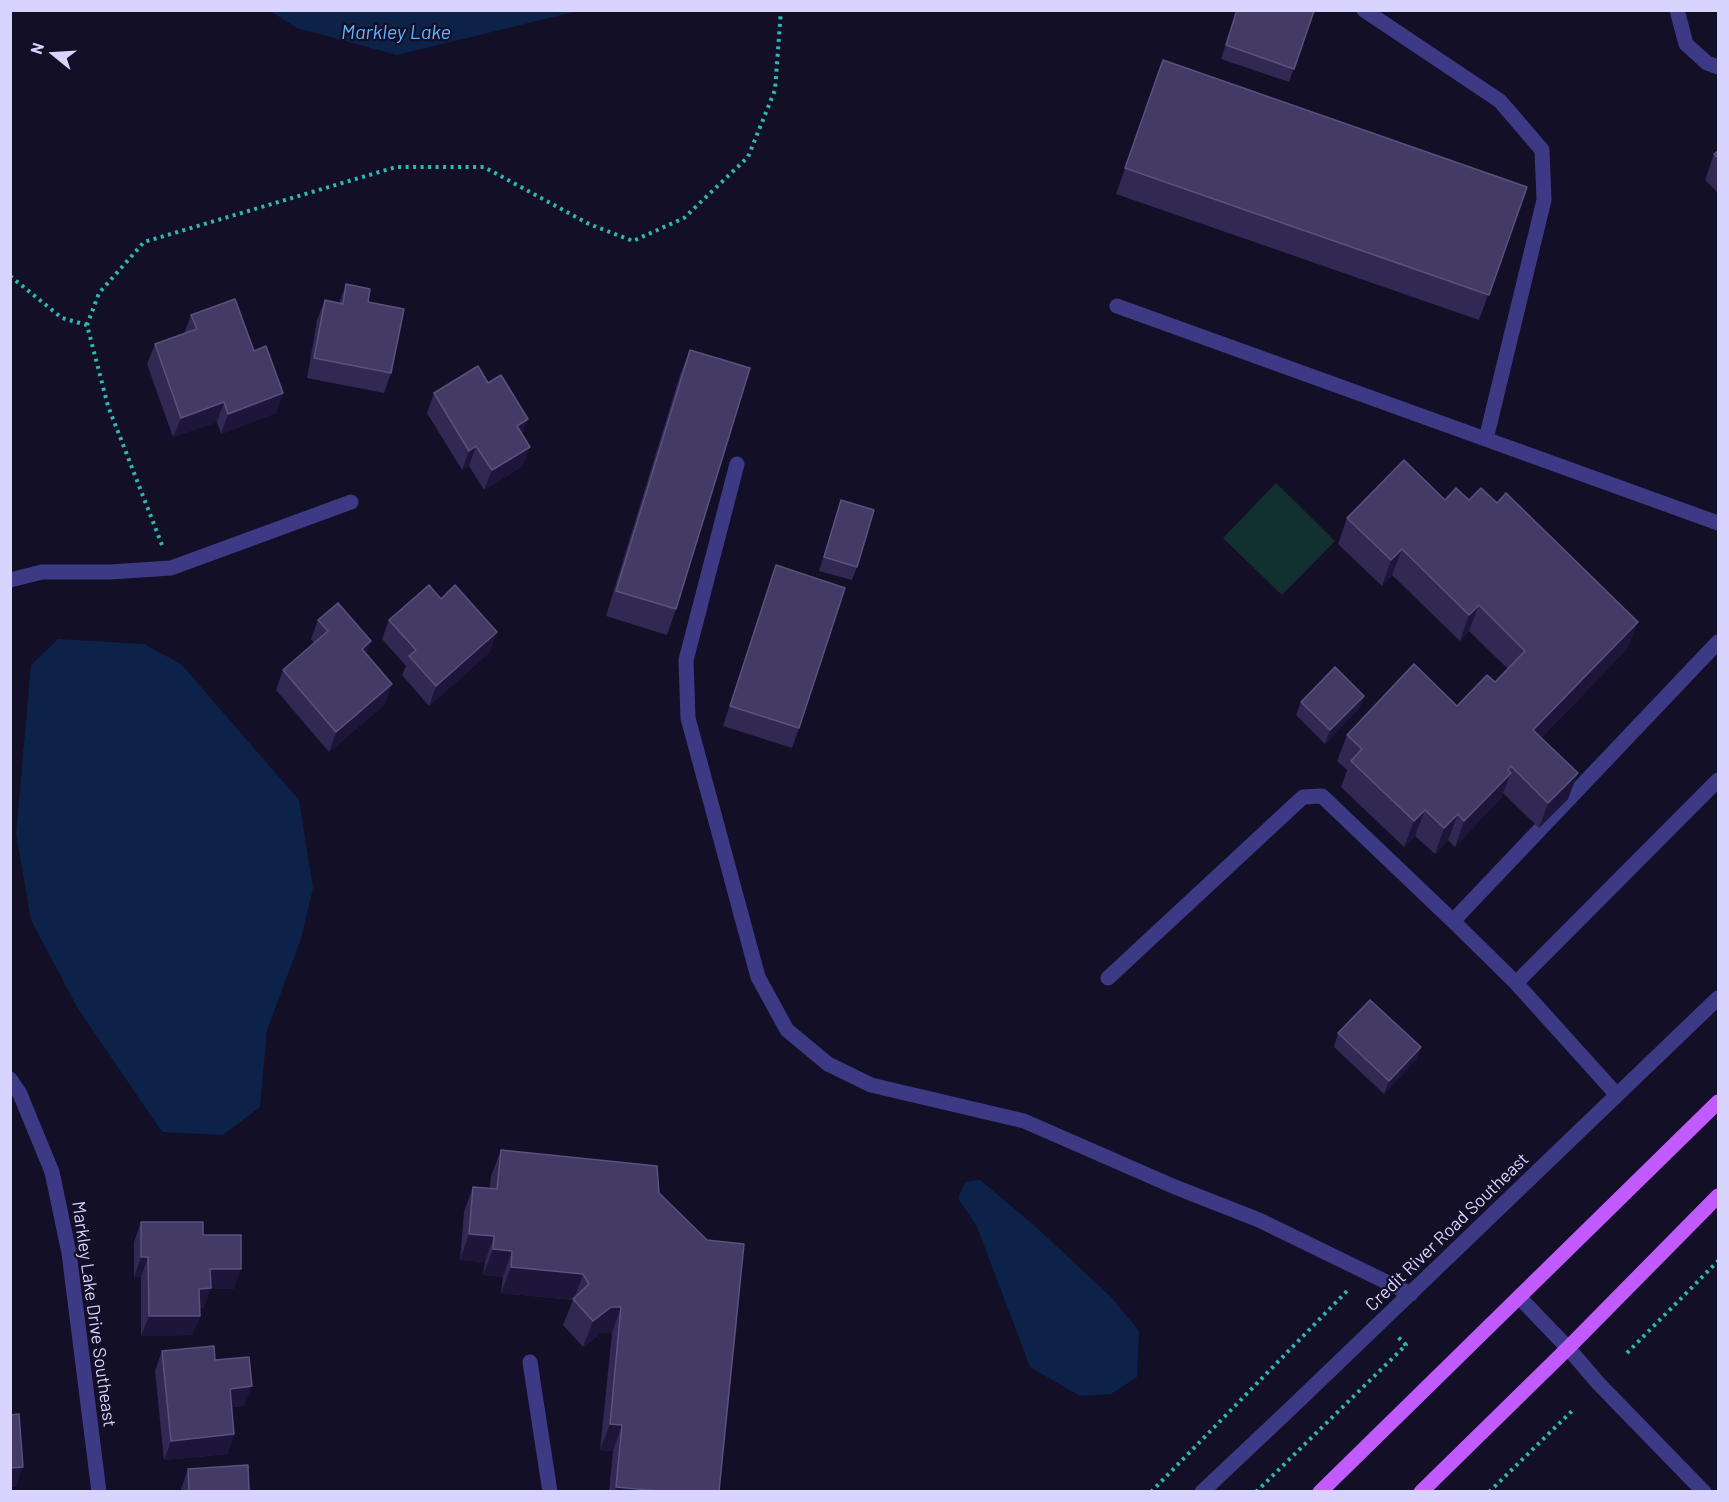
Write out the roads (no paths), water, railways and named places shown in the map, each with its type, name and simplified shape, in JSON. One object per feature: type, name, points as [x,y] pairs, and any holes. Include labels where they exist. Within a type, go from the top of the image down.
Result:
[{"type":"main road","points":[[1320,1491],[1719,1102]]},
{"type":"main road","points":[[1421,1491],[1719,1196]]},
{"type":"street","points":[[1364,10],[1500,100],[1542,150],[1544,200],[1486,439]]},
{"type":"street","points":[[1677,10],[1686,44],[1707,63],[1719,67]]},
{"type":"street","points":[[1117,306],[1719,523]]},
{"type":"street","points":[[737,465],[686,660],[688,718],[758,977],[787,1030],[828,1064],[871,1084],[1024,1121],[1175,1187],[1259,1220],[1411,1294]]},
{"type":"street","points":[[10,580],[42,572],[110,572],[171,568],[351,502]]},
{"type":"street","points":[[1454,921],[1719,642]]},
{"type":"street","points":[[1516,983],[1719,780]]},
{"type":"street","points":[[1108,978],[1303,797],[1322,796],[1516,983],[1617,1095]]},
{"type":"street","name":"Credit River Road Southeast","points":[[1202,1491],[1719,998]]},
{"type":"street","name":"Markley Lake Drive Southeast","points":[[10,1079],[20,1094],[52,1172],[69,1253],[99,1491]]},
{"type":"street","points":[[1519,1297],[1599,1384],[1704,1491]]},
{"type":"street","points":[[530,1362],[550,1491]]},
{"type":"water","name":"Markley Lake","points":[[270,11],[578,11],[397,55],[297,28]]},
{"type":"water","points":[[58,639],[144,644],[181,664],[299,800],[313,888],[301,939],[267,1030],[260,1107],[223,1135],[162,1132],[77,1007],[31,920],[16,834],[31,665]]},
{"type":"water","points":[[980,1180],[1036,1227],[1111,1297],[1139,1331],[1137,1377],[1111,1394],[1080,1396],[1030,1367],[977,1227],[958,1198],[965,1182]]}]
